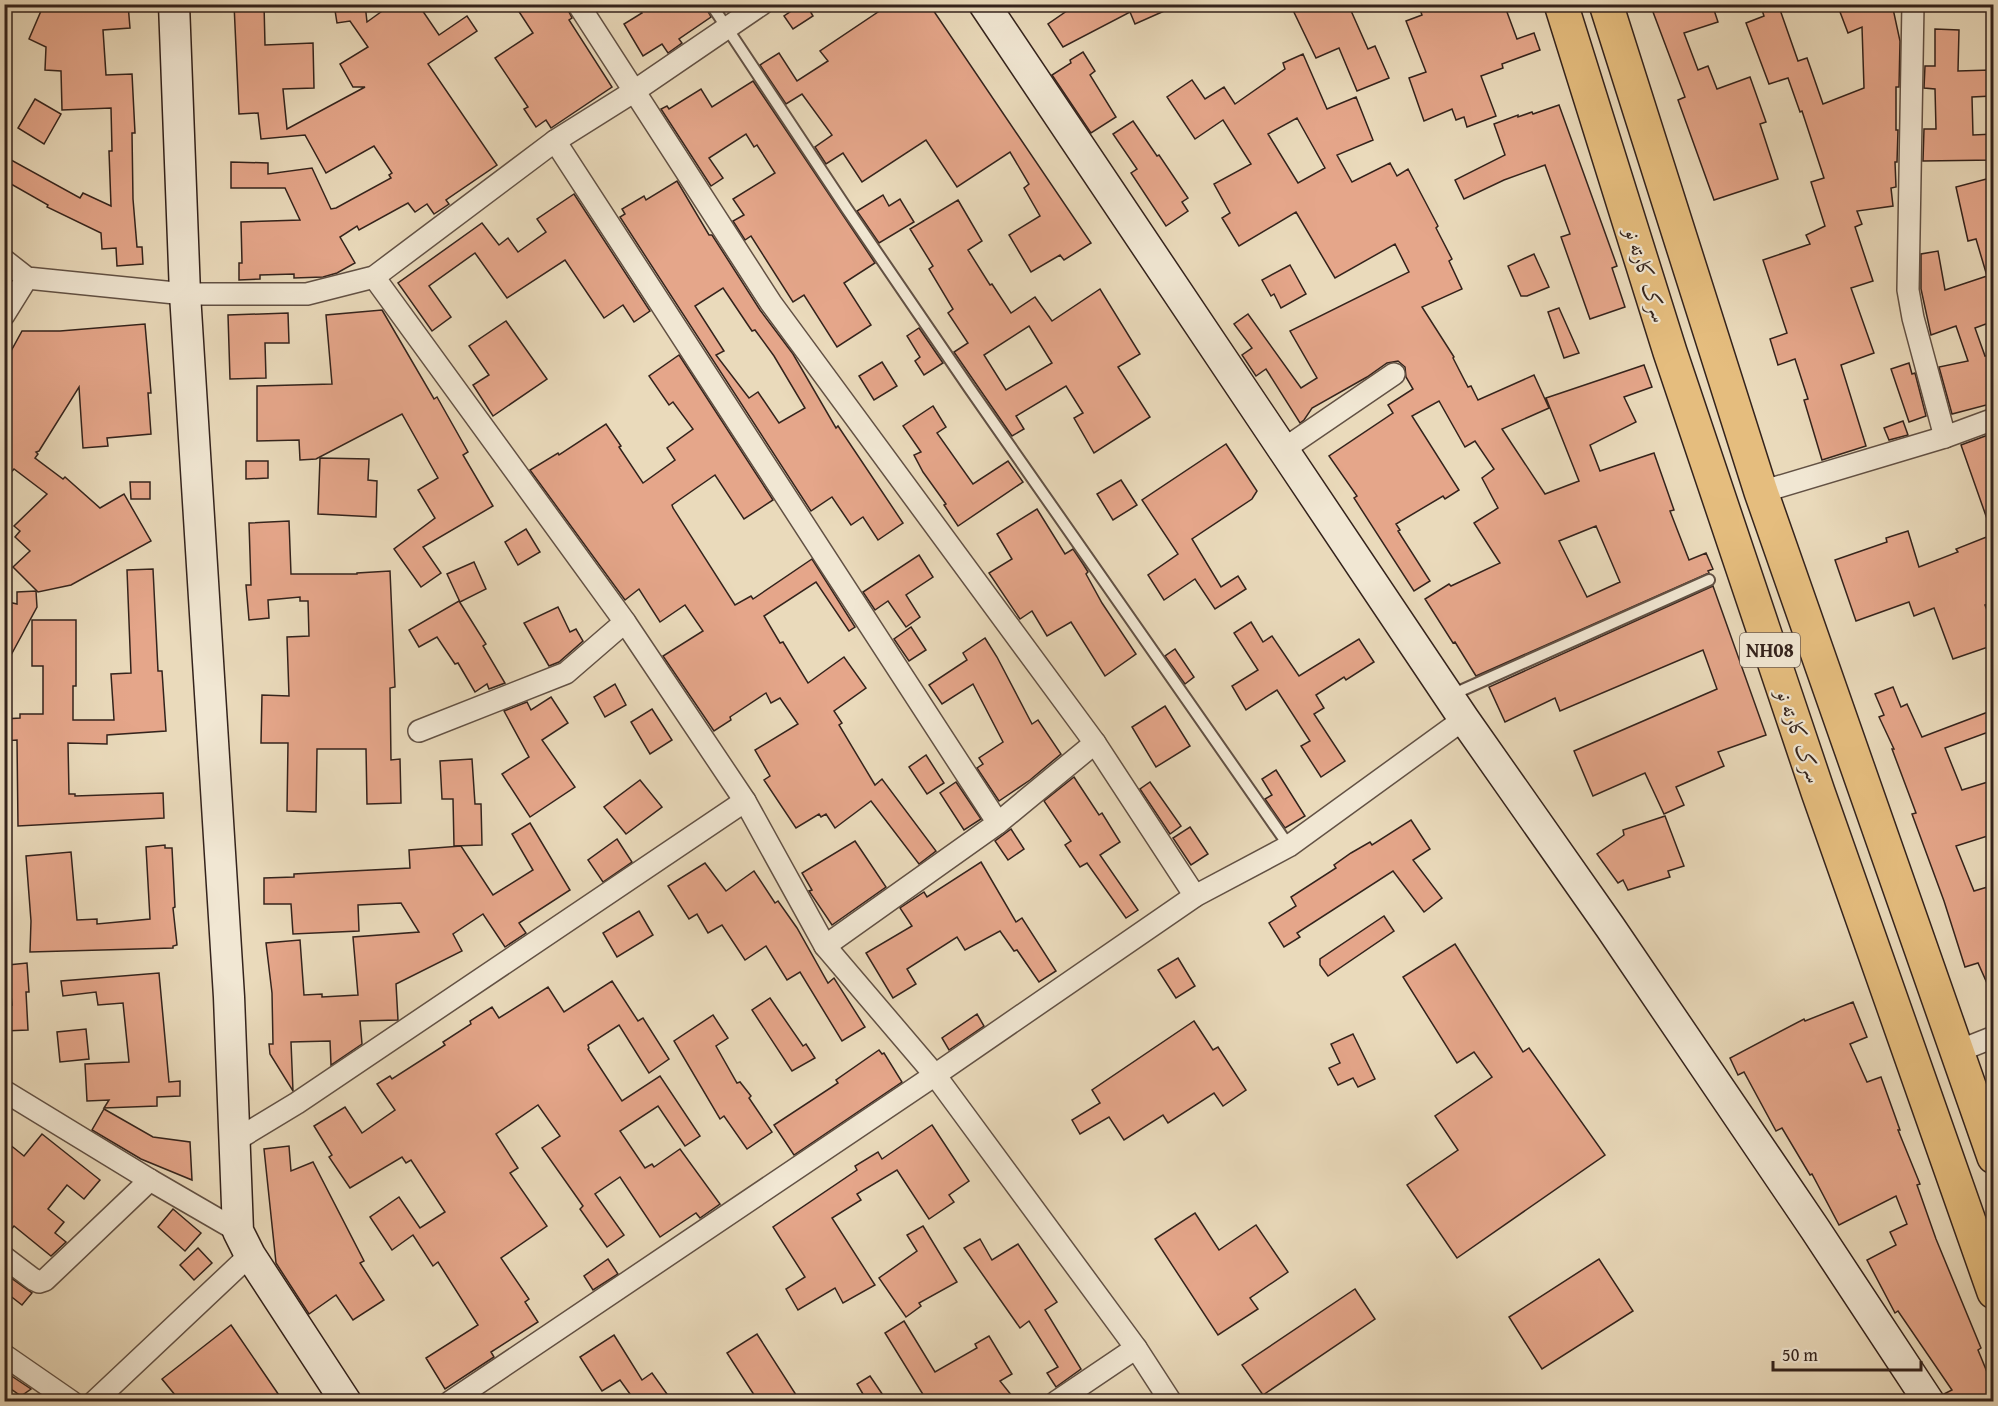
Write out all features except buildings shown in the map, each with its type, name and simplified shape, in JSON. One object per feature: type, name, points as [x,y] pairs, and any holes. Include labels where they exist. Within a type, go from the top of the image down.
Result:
[{"type":"highway","name":"سرک کارته نو","points":[[1561,4],[1677,375],[1818,792],[1994,1292]]},
{"type":"highway","name":"سرک کارته نو","points":[[1606,4],[1761,492],[1994,1157]]},
{"type":"main road","points":[[174,4],[185,294],[244,1243],[346,1401]]},
{"type":"main road","points":[[984,4],[1457,708],[1610,927],[1929,1401]]},
{"type":"street","points":[[578,4],[771,303],[1095,743],[1195,897]]},
{"type":"street","points":[[4,260],[27,278],[185,294],[307,294],[374,277],[555,141],[633,92],[762,4]]},
{"type":"street","points":[[1913,4],[1908,290],[1913,318],[1945,437]]},
{"type":"street","points":[[555,141],[998,823]]},
{"type":"street","points":[[374,277],[625,622],[745,801],[825,946],[935,1075],[1136,1348],[1172,1401]]},
{"type":"street","points":[[4,315],[27,278]]},
{"type":"street","points":[[1284,449],[1394,374]]},
{"type":"street","points":[[1761,492],[1994,420]]},
{"type":"street","points":[[419,731],[566,673],[625,622]]},
{"type":"street","points":[[450,1401],[1195,897],[1289,846],[1457,708]]},
{"type":"street","points":[[825,946],[998,823],[1095,743]]},
{"type":"street","points":[[236,1140],[297,1103],[745,801]]},
{"type":"street","points":[[1956,1052],[1994,1037]]},
{"type":"street","points":[[4,1091],[150,1180],[244,1243],[94,1401]]},
{"type":"street","points":[[4,1257],[33,1279],[39,1282],[45,1280],[150,1180]]},
{"type":"street","points":[[1056,1401],[1136,1348]]},
{"type":"street","points":[[4,1355],[72,1401]]},
{"type":"lane","points":[[711,4],[950,361],[1289,846]]},
{"type":"lane","points":[[1457,708],[1709,580]]}]
